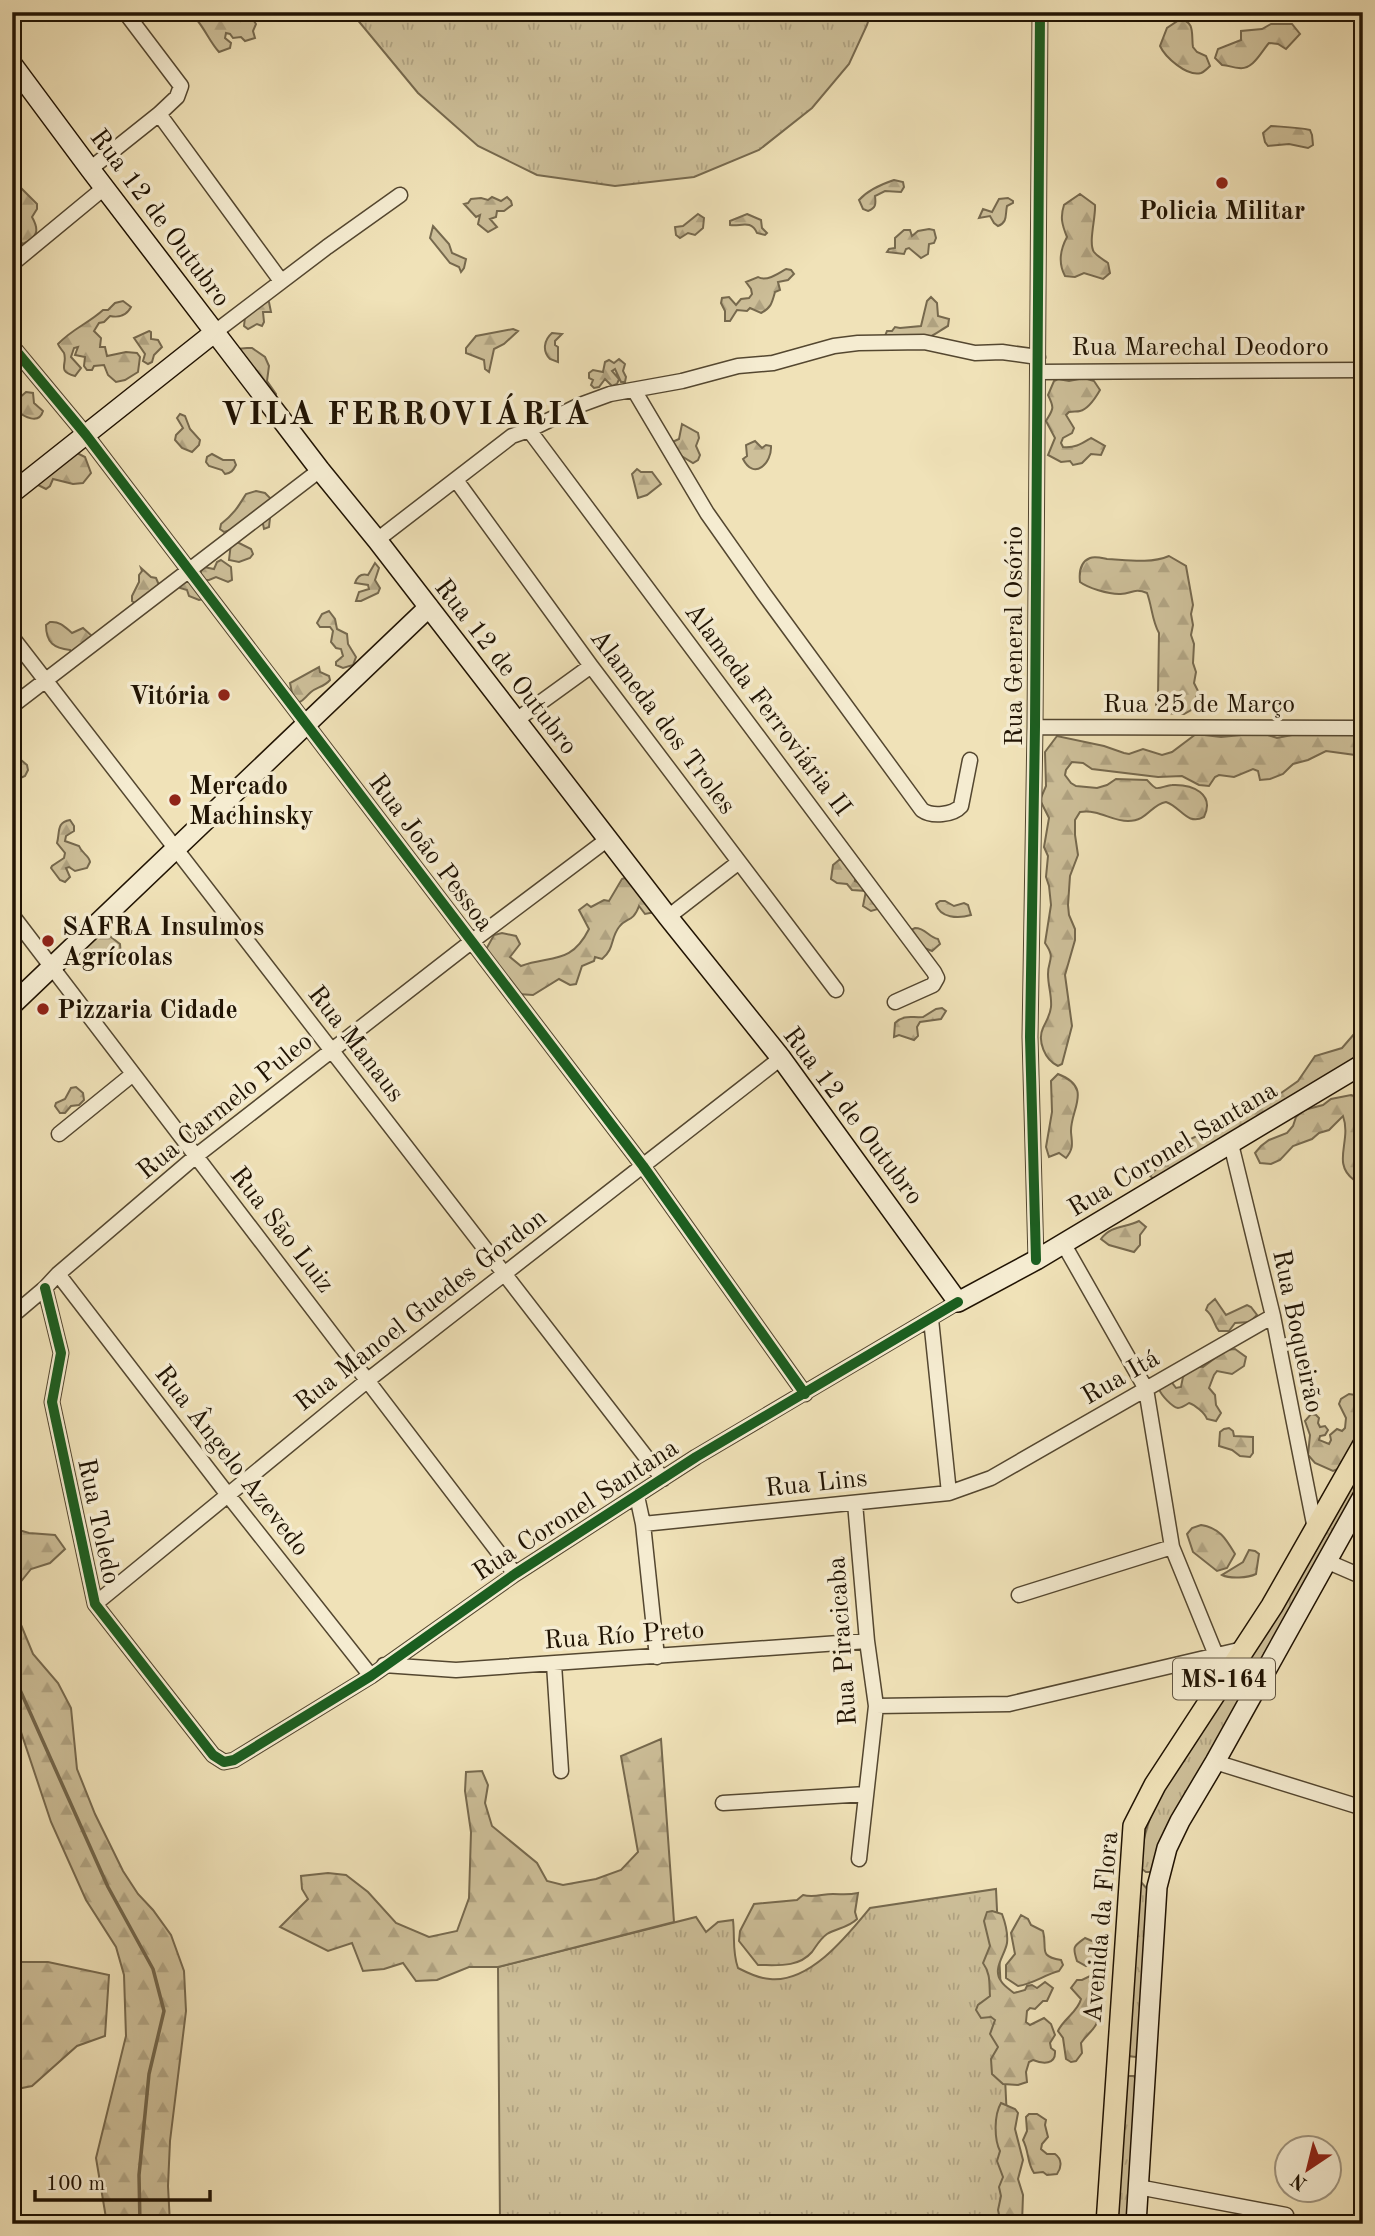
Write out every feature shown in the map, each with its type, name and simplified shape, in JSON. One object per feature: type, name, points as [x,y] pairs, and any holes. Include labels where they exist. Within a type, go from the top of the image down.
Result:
[{"type":"main road","name":"Rua 12 de Outubro","points":[[12,64],[320,470],[781,1059],[958,1302]]},
{"type":"main road","points":[[12,492],[215,332]]},
{"type":"main road","points":[[12,1005],[429,607]]},
{"type":"main road","name":"Rua Coronel Santana","points":[[958,1302],[1036,1260],[1363,1064]]},
{"type":"main road","name":"Avenida da Flora","points":[[1107,2224],[1134,1826],[1155,1785],[1272,1606],[1363,1446]]},
{"type":"main road","points":[[1136,2224],[1157,1887],[1167,1848],[1363,1496]]},
{"type":"street","points":[[90,169],[159,114],[177,97],[181,86],[125,12]]},
{"type":"street","name":"Rua General Osório","points":[[1036,1260],[1031,1037],[1040,12]]},
{"type":"street","points":[[159,114],[281,281]]},
{"type":"street","points":[[12,264],[104,188]]},
{"type":"street","points":[[215,332],[400,195]]},
{"type":"street","name":"Rua Marechal Deodoro","points":[[377,540],[512,436],[580,405],[610,394],[682,381],[738,366],[773,363],[834,346],[858,342],[924,342],[975,353],[1002,352],[1038,364],[1363,370]]},
{"type":"street","name":"Rua João Pessoa","points":[[12,346],[86,435],[643,1166],[806,1394]]},
{"type":"street","points":[[634,390],[707,513],[922,810],[934,815],[957,811],[961,806],[970,760]]},
{"type":"street","name":"Alameda Ferroviária II","points":[[529,430],[934,972],[937,978],[933,985],[895,1002]]},
{"type":"street","points":[[12,706],[320,470]]},
{"type":"street","name":"Alameda dos Troles","points":[[456,480],[591,666],[836,990]]},
{"type":"street","name":"Rua Manaus","points":[[12,636],[663,1479]]},
{"type":"street","points":[[515,721],[591,666]]},
{"type":"street","name":"Rua 25 de Março","points":[[1035,727],[1363,728]]},
{"type":"street","name":"Rua Carmelo Puleo","points":[[12,1316],[58,1273],[196,1156],[608,839]]},
{"type":"street","points":[[668,917],[739,862]]},
{"type":"street","name":"Rua São Luiz","points":[[12,915],[515,1574]]},
{"type":"street","name":"Rua Manoel Guedes Gordon","points":[[94,1604],[368,1380],[781,1059]]},
{"type":"street","points":[[59,1134],[133,1074]]},
{"type":"street","name":"Rua Boqueirão","points":[[1231,1144],[1273,1316],[1315,1529]]},
{"type":"street","points":[[1063,1243],[1146,1389],[1172,1547],[1216,1656]]},
{"type":"street","name":"Rua Ângelo Azevedo","points":[[58,1273],[371,1676]]},
{"type":"street","name":"Rua Toledo","points":[[45,1288],[61,1353],[52,1402],[94,1604],[212,1755],[224,1762]]},
{"type":"street","name":"Rua Coronel Santana","points":[[224,1762],[234,1760],[371,1676],[515,1574],[696,1457],[958,1302]]},
{"type":"street","name":"Rua Itá","points":[[991,1478],[1273,1316]]},
{"type":"street","points":[[931,1319],[949,1493]]},
{"type":"street","name":"Rua Lins","points":[[643,1524],[949,1493],[991,1478]]},
{"type":"street","points":[[637,1496],[643,1524],[657,1657]]},
{"type":"street","name":"Rua Piracicaba","points":[[855,1503],[867,1641],[876,1706],[859,1859]]},
{"type":"street","points":[[1019,1595],[1172,1547]]},
{"type":"street","points":[[1326,1561],[1363,1577]]},
{"type":"street","name":"Rua Río Preto","points":[[384,1665],[456,1670],[867,1641]]},
{"type":"street","points":[[876,1706],[1009,1704],[1243,1649]]},
{"type":"street","points":[[554,1664],[561,1771]]},
{"type":"street","points":[[1215,1762],[1363,1808]]},
{"type":"street","points":[[723,1802],[866,1794]]},
{"type":"street","points":[[1138,2187],[1286,2215]]},
{"type":"green space","points":[[235,12],[241,21],[252,18],[256,24],[253,31],[255,38],[245,41],[241,37],[233,38],[226,33],[225,38],[231,43],[230,48],[219,52],[197,20],[200,14]]},
{"type":"green space","points":[[351,12],[871,12],[849,64],[812,108],[759,150],[694,177],[615,186],[537,175],[478,146],[418,93]]},
{"type":"green space","points":[[1179,20],[1188,23],[1193,47],[1206,56],[1210,66],[1201,73],[1189,72],[1177,65],[1160,46],[1167,28]]},
{"type":"green space","points":[[1271,24],[1292,24],[1300,34],[1286,49],[1269,43],[1253,63],[1244,68],[1222,65],[1215,58],[1218,49],[1241,40],[1241,31],[1262,29]]},
{"type":"green space","points":[[1271,126],[1310,130],[1313,145],[1308,148],[1289,144],[1268,146],[1263,133]]},
{"type":"green space","points":[[12,179],[37,204],[32,217],[36,233],[23,244],[16,237],[13,228],[12,207],[17,202],[12,194]]},
{"type":"green space","points":[[894,180],[903,182],[901,192],[885,191],[875,196],[873,209],[863,209],[859,200],[862,197]]},
{"type":"green space","points":[[1080,194],[1095,205],[1092,248],[1108,263],[1110,273],[1103,279],[1084,273],[1075,277],[1065,276],[1061,266],[1061,252],[1067,237],[1062,221],[1064,205]]},
{"type":"green space","points":[[492,197],[501,201],[507,197],[512,205],[504,211],[497,211],[496,217],[490,219],[497,227],[488,232],[478,224],[480,215],[476,217],[464,204],[471,199],[488,200]]},
{"type":"green space","points":[[1008,198],[1013,203],[1007,206],[1006,218],[1001,224],[998,226],[990,216],[979,218],[983,209],[992,212],[999,199]]},
{"type":"green space","points":[[698,214],[704,218],[703,228],[695,235],[688,233],[680,238],[676,235],[675,227],[683,226]]},
{"type":"green space","points":[[747,214],[761,220],[762,228],[767,233],[765,235],[757,233],[752,226],[730,225],[730,221]]},
{"type":"green space","points":[[433,226],[449,244],[452,253],[466,259],[461,272],[430,238]]},
{"type":"green space","points":[[904,230],[910,230],[912,236],[918,231],[934,230],[936,238],[934,243],[929,244],[928,254],[921,258],[909,248],[904,254],[887,252],[895,248],[895,238]]},
{"type":"green space","points":[[786,269],[794,274],[788,280],[778,282],[780,290],[775,292],[767,309],[761,313],[750,308],[747,311],[737,310],[730,321],[725,321],[722,298],[729,297],[736,305],[741,299],[749,298],[752,294],[746,282],[758,277],[768,278]]},
{"type":"green space","points":[[931,297],[937,303],[938,316],[949,319],[948,326],[931,336],[885,336],[887,331],[892,331],[895,327],[921,326],[927,301]]},
{"type":"green space","points":[[265,299],[269,302],[271,312],[263,312],[262,326],[257,324],[248,329],[244,326],[245,317]]},
{"type":"green space","points":[[123,301],[131,307],[127,312],[120,316],[110,316],[99,323],[94,331],[101,338],[100,347],[105,347],[107,356],[137,353],[140,357],[138,372],[116,382],[108,375],[104,365],[87,370],[84,366],[85,357],[75,355],[78,347],[74,348],[71,357],[81,368],[75,376],[66,372],[64,353],[58,344],[103,310]]},
{"type":"green space","points":[[513,329],[518,331],[494,349],[489,372],[485,369],[484,360],[466,353],[466,348],[476,336]]},
{"type":"green space","points":[[149,331],[151,339],[158,340],[162,347],[148,364],[143,361],[145,354],[134,338]]},
{"type":"green space","points":[[552,333],[562,334],[555,341],[558,347],[558,362],[547,356],[545,349]]},
{"type":"green space","points":[[252,348],[265,357],[269,366],[267,381],[276,394],[275,398],[236,349]]},
{"type":"green space","points":[[619,359],[625,364],[625,382],[621,382],[615,369],[612,371],[619,379],[617,384],[612,386],[605,379],[599,387],[594,388],[589,373],[593,370],[603,372],[605,362],[609,360],[614,363]]},
{"type":"green space","points":[[1084,378],[1094,381],[1100,390],[1086,408],[1066,415],[1074,428],[1061,443],[1063,447],[1071,447],[1091,438],[1105,446],[1101,455],[1091,454],[1082,463],[1073,465],[1070,461],[1061,462],[1048,455],[1055,438],[1046,421],[1052,409],[1048,395],[1054,381],[1058,379],[1069,381]]},
{"type":"green space","points":[[26,392],[33,393],[34,403],[43,411],[38,418],[27,417],[16,410],[17,400]]},
{"type":"green space","points":[[180,414],[185,416],[190,429],[200,440],[192,452],[182,448],[175,440],[183,428],[177,418]]},
{"type":"green space","points":[[682,424],[698,433],[696,446],[700,455],[693,463],[675,452],[670,443],[679,439]]},
{"type":"green space","points":[[755,441],[762,448],[771,446],[771,452],[762,467],[752,469],[743,459],[747,456],[746,445]]},
{"type":"green space","points":[[75,452],[85,457],[91,473],[83,483],[73,484],[53,479],[46,489],[36,484]]},
{"type":"green space","points":[[212,454],[223,460],[234,460],[236,465],[232,471],[225,474],[206,462],[207,457]]},
{"type":"green space","points":[[637,469],[641,472],[652,472],[661,484],[647,495],[638,498],[632,474]]},
{"type":"green space","points":[[256,491],[265,493],[272,500],[269,527],[264,529],[263,524],[258,522],[224,532],[220,529],[221,524],[246,494]]},
{"type":"green space","points":[[235,541],[251,549],[253,554],[250,558],[239,562],[229,560],[231,543]]},
{"type":"green space","points":[[1169,556],[1186,566],[1193,605],[1191,635],[1196,672],[1194,683],[1198,691],[1193,709],[1184,714],[1163,713],[1156,705],[1159,633],[1147,593],[1109,593],[1080,582],[1082,565],[1090,558],[1146,561]]},
{"type":"green space","points":[[221,560],[231,567],[232,580],[228,582],[216,577],[204,580],[204,599],[199,600],[180,588],[178,583],[201,576],[204,567],[214,569]]},
{"type":"green space","points":[[375,563],[379,568],[375,580],[380,588],[378,593],[356,601],[359,592],[369,589],[368,585],[355,583],[358,577],[368,575]]},
{"type":"green space","points":[[141,568],[156,578],[159,585],[136,604],[132,601],[132,596],[139,582]]},
{"type":"green space","points":[[329,611],[335,619],[337,629],[347,634],[348,644],[356,657],[353,665],[343,668],[336,665],[343,656],[341,649],[331,642],[333,631],[330,627],[320,627],[317,623],[322,614]]},
{"type":"green space","points":[[50,622],[60,623],[72,633],[83,628],[92,636],[74,657],[70,650],[55,646],[49,640],[46,625]]},
{"type":"green space","points":[[319,667],[320,672],[329,676],[330,680],[298,703],[293,698],[290,683]]},
{"type":"green space","points":[[1262,733],[1277,738],[1297,734],[1363,733],[1363,756],[1326,751],[1293,764],[1283,774],[1270,779],[1260,780],[1258,771],[1253,769],[1234,777],[1219,775],[1209,786],[1199,785],[1182,776],[1158,777],[1092,769],[1083,763],[1072,762],[1066,770],[1065,775],[1076,786],[1097,788],[1116,779],[1147,780],[1156,788],[1187,786],[1200,792],[1207,802],[1207,809],[1204,817],[1193,819],[1166,802],[1135,820],[1080,812],[1075,820],[1078,855],[1070,876],[1068,905],[1075,929],[1075,940],[1065,975],[1072,1026],[1062,1064],[1058,1066],[1053,1063],[1046,1055],[1041,1039],[1051,1003],[1048,974],[1051,956],[1045,943],[1051,905],[1046,877],[1048,856],[1044,847],[1049,818],[1040,800],[1046,786],[1045,752],[1057,736],[1129,754],[1143,749],[1162,755],[1172,752],[1196,734],[1221,737]]},
{"type":"green space","points":[[21,760],[28,770],[25,776],[16,780],[20,786],[16,794],[12,793],[12,761]]},
{"type":"green space","points":[[70,820],[74,831],[66,836],[65,841],[79,846],[90,862],[87,868],[75,871],[66,868],[70,877],[65,882],[60,880],[51,868],[64,858],[65,853],[57,843],[62,823]]},
{"type":"green space","points":[[839,860],[855,872],[855,881],[862,884],[878,909],[871,911],[863,906],[866,891],[852,890],[847,884],[831,879],[833,865]]},
{"type":"green space","points":[[627,877],[655,912],[645,914],[639,906],[634,915],[619,927],[606,955],[602,959],[595,957],[594,961],[582,966],[576,984],[570,985],[559,979],[533,995],[518,994],[484,953],[494,935],[502,933],[516,936],[520,944],[510,957],[521,966],[567,954],[589,929],[579,910],[587,904],[591,907],[604,900],[609,901],[622,879]]},
{"type":"green space","points":[[940,901],[954,906],[964,903],[968,905],[971,915],[945,915],[936,904]]},
{"type":"green space","points":[[1363,902],[1363,1061],[1157,1182],[1150,1176],[1172,1150],[1197,1136],[1211,1123],[1274,1098],[1298,1081],[1315,1056],[1342,1048],[1355,1033],[1358,1022],[1356,929],[1362,916]]},
{"type":"green space","points":[[922,929],[938,939],[940,944],[932,951],[922,947],[911,930]]},
{"type":"green space","points":[[103,931],[120,944],[121,956],[104,965],[93,964],[77,953]]},
{"type":"green space","points":[[942,1008],[946,1011],[941,1019],[920,1022],[917,1027],[918,1036],[914,1040],[899,1035],[894,1037],[895,1023],[899,1020],[905,1017],[923,1017]]},
{"type":"green space","points":[[1058,1074],[1069,1080],[1078,1092],[1071,1132],[1072,1146],[1066,1158],[1059,1153],[1049,1157],[1046,1147],[1052,1112],[1051,1081]]},
{"type":"green space","points":[[76,1087],[83,1093],[84,1100],[79,1105],[71,1106],[65,1113],[60,1113],[56,1103],[65,1099],[71,1088]]},
{"type":"green space","points":[[1351,1095],[1360,1098],[1363,1107],[1363,1175],[1354,1180],[1344,1166],[1343,1116],[1329,1130],[1293,1146],[1280,1160],[1271,1164],[1260,1163],[1255,1153],[1269,1140],[1287,1133],[1296,1117],[1304,1110],[1323,1105],[1331,1099]]},
{"type":"green space","points":[[1139,1221],[1146,1227],[1140,1235],[1140,1245],[1134,1252],[1109,1245],[1101,1239],[1114,1229]]},
{"type":"green space","points":[[1215,1299],[1226,1315],[1247,1305],[1257,1315],[1250,1322],[1235,1323],[1229,1331],[1219,1331],[1206,1310]]},
{"type":"green space","points":[[1235,1349],[1246,1357],[1244,1366],[1232,1374],[1217,1371],[1209,1388],[1215,1395],[1216,1405],[1221,1413],[1216,1421],[1207,1419],[1200,1409],[1189,1403],[1181,1408],[1176,1407],[1160,1391],[1170,1380],[1176,1388],[1181,1387],[1183,1377],[1193,1366],[1203,1367],[1226,1350]]},
{"type":"green space","points":[[1349,1394],[1362,1396],[1363,1452],[1342,1461],[1338,1469],[1333,1471],[1315,1463],[1308,1455],[1310,1435],[1305,1421],[1311,1414],[1316,1415],[1320,1427],[1325,1426],[1328,1430],[1319,1440],[1329,1444],[1330,1435],[1337,1429],[1342,1431],[1345,1428],[1346,1418],[1339,1404],[1341,1399]]},
{"type":"green space","points":[[1229,1428],[1234,1436],[1253,1437],[1253,1453],[1250,1457],[1240,1456],[1219,1446],[1220,1432]]},
{"type":"green space","points":[[1363,1467],[1363,1486],[1322,1556],[1151,1872],[1146,1872],[1142,1869],[1144,1839],[1161,1793],[1315,1552]]},
{"type":"green space","points":[[1201,1525],[1218,1532],[1232,1549],[1235,1554],[1227,1568],[1217,1571],[1193,1552],[1187,1534],[1192,1528]]},
{"type":"green space","points":[[12,1528],[29,1533],[55,1535],[65,1549],[50,1563],[31,1569],[15,1589],[19,1620],[33,1654],[58,1683],[71,1708],[77,1769],[95,1814],[123,1871],[171,1935],[184,1971],[186,2011],[170,2141],[170,2224],[107,2224],[96,2158],[126,2036],[124,1975],[116,1947],[86,1900],[51,1822],[12,1705]]},
{"type":"green space","points":[[1249,1550],[1259,1554],[1256,1574],[1239,1578],[1222,1575],[1243,1562]]},
{"type":"green space","points":[[661,1739],[674,1922],[498,1967],[469,1967],[437,1980],[416,1981],[403,1963],[384,1969],[363,1971],[352,1943],[328,1951],[280,1927],[308,1899],[302,1889],[301,1876],[328,1873],[346,1875],[368,1892],[396,1923],[429,1937],[457,1931],[469,1898],[471,1832],[465,1791],[466,1772],[482,1771],[488,1785],[485,1803],[492,1826],[537,1863],[547,1881],[563,1885],[596,1879],[621,1870],[638,1852],[621,1756]]},
{"type":"green space","points":[[1140,1881],[1150,1892],[1136,2057],[1128,2056]]},
{"type":"green space","points":[[996,1889],[1012,2224],[500,2224],[498,1967],[696,1917],[706,1932],[718,1922],[733,1920],[734,1950],[738,1968],[761,1978],[785,1978],[813,1966],[839,1944],[870,1908]]},
{"type":"green space","points":[[858,1893],[855,1912],[857,1919],[827,1934],[812,1952],[800,1961],[787,1965],[758,1965],[739,1941],[740,1931],[754,1904],[797,1900],[803,1895]]},
{"type":"green space","points":[[987,1912],[1002,1914],[1007,1932],[1007,1943],[998,1972],[1002,1983],[1014,1993],[1025,1990],[1027,1986],[1037,1988],[1045,1982],[1053,1988],[1047,2001],[1027,2011],[1026,2022],[1030,2025],[1044,2018],[1051,2024],[1055,2035],[1050,2043],[1055,2056],[1048,2062],[1029,2062],[1027,2082],[1018,2085],[1003,2084],[992,2074],[991,2059],[998,2047],[990,2034],[995,2020],[991,2017],[981,2018],[976,2010],[978,2005],[990,1996],[988,1975],[983,1963],[990,1946],[984,1921]]},
{"type":"green space","points":[[1021,1915],[1028,1919],[1031,1925],[1043,1931],[1046,1954],[1061,1960],[1063,1965],[1059,1971],[1018,1986],[1006,1978],[1006,1965],[1015,1954],[1011,1933]]},
{"type":"green space","points":[[1085,1938],[1097,1943],[1098,1958],[1086,1966],[1077,1961],[1074,1949]]},
{"type":"green space","points":[[12,1962],[48,1962],[109,1975],[105,2036],[77,2046],[32,2086],[12,2090]]},
{"type":"green space","points":[[1092,1975],[1102,1978],[1104,1988],[1096,2006],[1097,2023],[1081,2043],[1082,2053],[1076,2061],[1071,2062],[1066,2059],[1063,2038],[1058,2031],[1081,1999],[1071,1988],[1077,1980]]},
{"type":"green space","points":[[1134,2076],[1136,2080],[1128,2224],[1116,2224],[1125,2080]]},
{"type":"green space","points":[[1001,2103],[1018,2113],[1015,2129],[1023,2160],[1018,2179],[1023,2195],[1022,2224],[1001,2224],[998,2210],[1001,2196],[999,2187],[1003,2177],[997,2161],[1000,2151],[996,2127]]},
{"type":"green space","points":[[1029,2114],[1037,2114],[1046,2120],[1048,2137],[1041,2149],[1059,2158],[1057,2174],[1034,2173],[1032,2169],[1023,2140],[1027,2131],[1026,2117]]},
{"type":"waterway","points":[[12,1672],[108,1887],[153,1969],[164,2011],[149,2074],[139,2175],[140,2224]]},
{"type":"cycle path","points":[[1036,1260],[1030,1037],[1040,12]]},
{"type":"cycle path","points":[[12,346],[86,435],[643,1166],[805,1394]]},
{"type":"cycle path","points":[[45,1288],[61,1353],[52,1402],[95,1604],[213,1755],[224,1762],[234,1760],[371,1676],[515,1574],[696,1457],[958,1302]]},
{"type":"place","name":"Policia Militar","points":[[1222,183]]},
{"type":"place","name":"Vitória","points":[[224,695]]},
{"type":"place","name":"Mercado Machinsky","points":[[175,800]]},
{"type":"place","name":"SAFRA Insulmos Agrícolas","points":[[48,941]]},
{"type":"place","name":"Pizzaria Cidade","points":[[43,1009]]},
{"type":"district","name":"VILA FERROVIÁRIA","points":[[406,412]]}]
